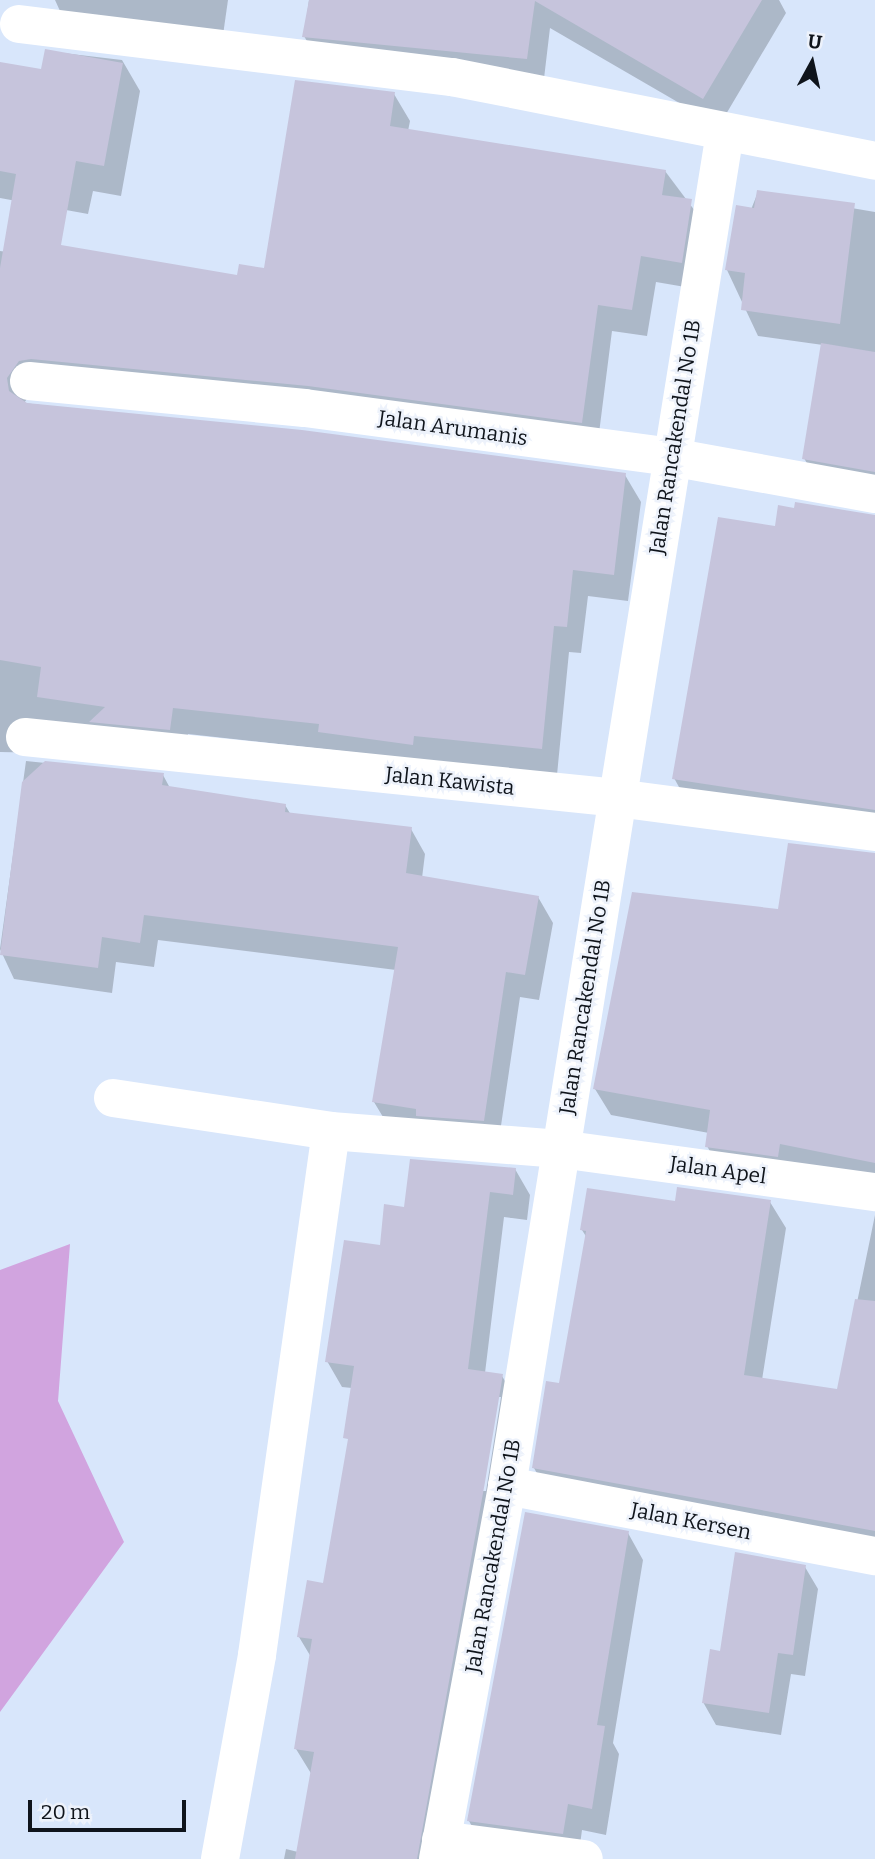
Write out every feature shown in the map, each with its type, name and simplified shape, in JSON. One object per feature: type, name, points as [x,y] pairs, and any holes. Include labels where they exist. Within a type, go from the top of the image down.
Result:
[{"type":"street","points":[[19,24],[452,77],[725,133],[874,156]]},
{"type":"street","name":"Jalan Rancakendal No 1B","points":[[440,1849],[507,1486],[725,133]]},
{"type":"street","name":"Jalan Arumanis","points":[[29,381],[305,408],[671,457],[875,494]]},
{"type":"street","name":"Jalan Kawista","points":[[24,737],[617,798],[875,832]]},
{"type":"street","name":"Jalan Apel","points":[[113,1098],[331,1132],[560,1149],[875,1192]]},
{"type":"street","points":[[220,1859],[257,1655],[331,1132]]},
{"type":"street","name":"Jalan Kersen","points":[[507,1486],[875,1556]]},
{"type":"street","points":[[440,1849],[584,1859]]},
{"type":"shaded area","points":[[70,1244],[58,1401],[124,1542],[0,1712],[0,1270]]},
{"type":"building","points":[[309,0],[762,0],[703,99],[535,1],[527,59],[302,37]]},
{"type":"building","points":[[45,49],[123,63],[104,166],[76,161],[61,245],[237,275],[239,264],[264,268],[295,80],[395,92],[390,126],[666,170],[662,195],[692,199],[682,263],[641,256],[632,310],[598,305],[582,423],[308,386],[31,359],[19,361],[7,378],[9,391],[27,403],[302,430],[626,473],[614,575],[573,570],[567,627],[554,626],[542,749],[414,736],[413,745],[318,732],[319,724],[173,708],[170,730],[89,722],[105,707],[37,697],[41,667],[0,660],[0,268],[16,174],[0,171],[0,62],[41,69]]},
{"type":"building","points":[[757,190],[855,203],[840,324],[741,310],[745,273],[725,270],[736,205],[754,208]]},
{"type":"building","points":[[821,343],[875,352],[875,472],[802,459]]},
{"type":"building","points":[[795,502],[875,515],[875,810],[672,779],[718,517],[775,526],[778,505],[794,508]]},
{"type":"building","points":[[45,761],[164,773],[162,785],[286,804],[285,812],[412,827],[406,873],[539,896],[525,975],[506,972],[484,1121],[416,1116],[416,1109],[372,1102],[398,947],[144,915],[140,943],[102,937],[98,968],[0,955],[22,782]]},
{"type":"building","points":[[788,843],[875,853],[875,1163],[780,1144],[778,1157],[705,1147],[710,1110],[593,1089],[632,892],[778,909]]},
{"type":"building","points":[[410,1159],[516,1168],[513,1195],[490,1192],[468,1369],[503,1374],[417,1859],[295,1859],[314,1752],[294,1749],[312,1639],[297,1637],[307,1580],[323,1583],[348,1439],[343,1438],[354,1366],[325,1362],[344,1240],[380,1245],[384,1204],[404,1207]]},
{"type":"building","points":[[677,1187],[771,1200],[744,1375],[837,1389],[855,1299],[875,1301],[875,1531],[532,1468],[546,1381],[559,1383],[586,1231],[580,1230],[587,1188],[675,1201]]},
{"type":"building","points":[[525,1512],[629,1531],[597,1725],[605,1726],[592,1809],[568,1804],[563,1834],[467,1821]]},
{"type":"building","points":[[735,1552],[806,1565],[793,1655],[778,1653],[769,1713],[702,1703],[710,1649],[720,1651]]}]
